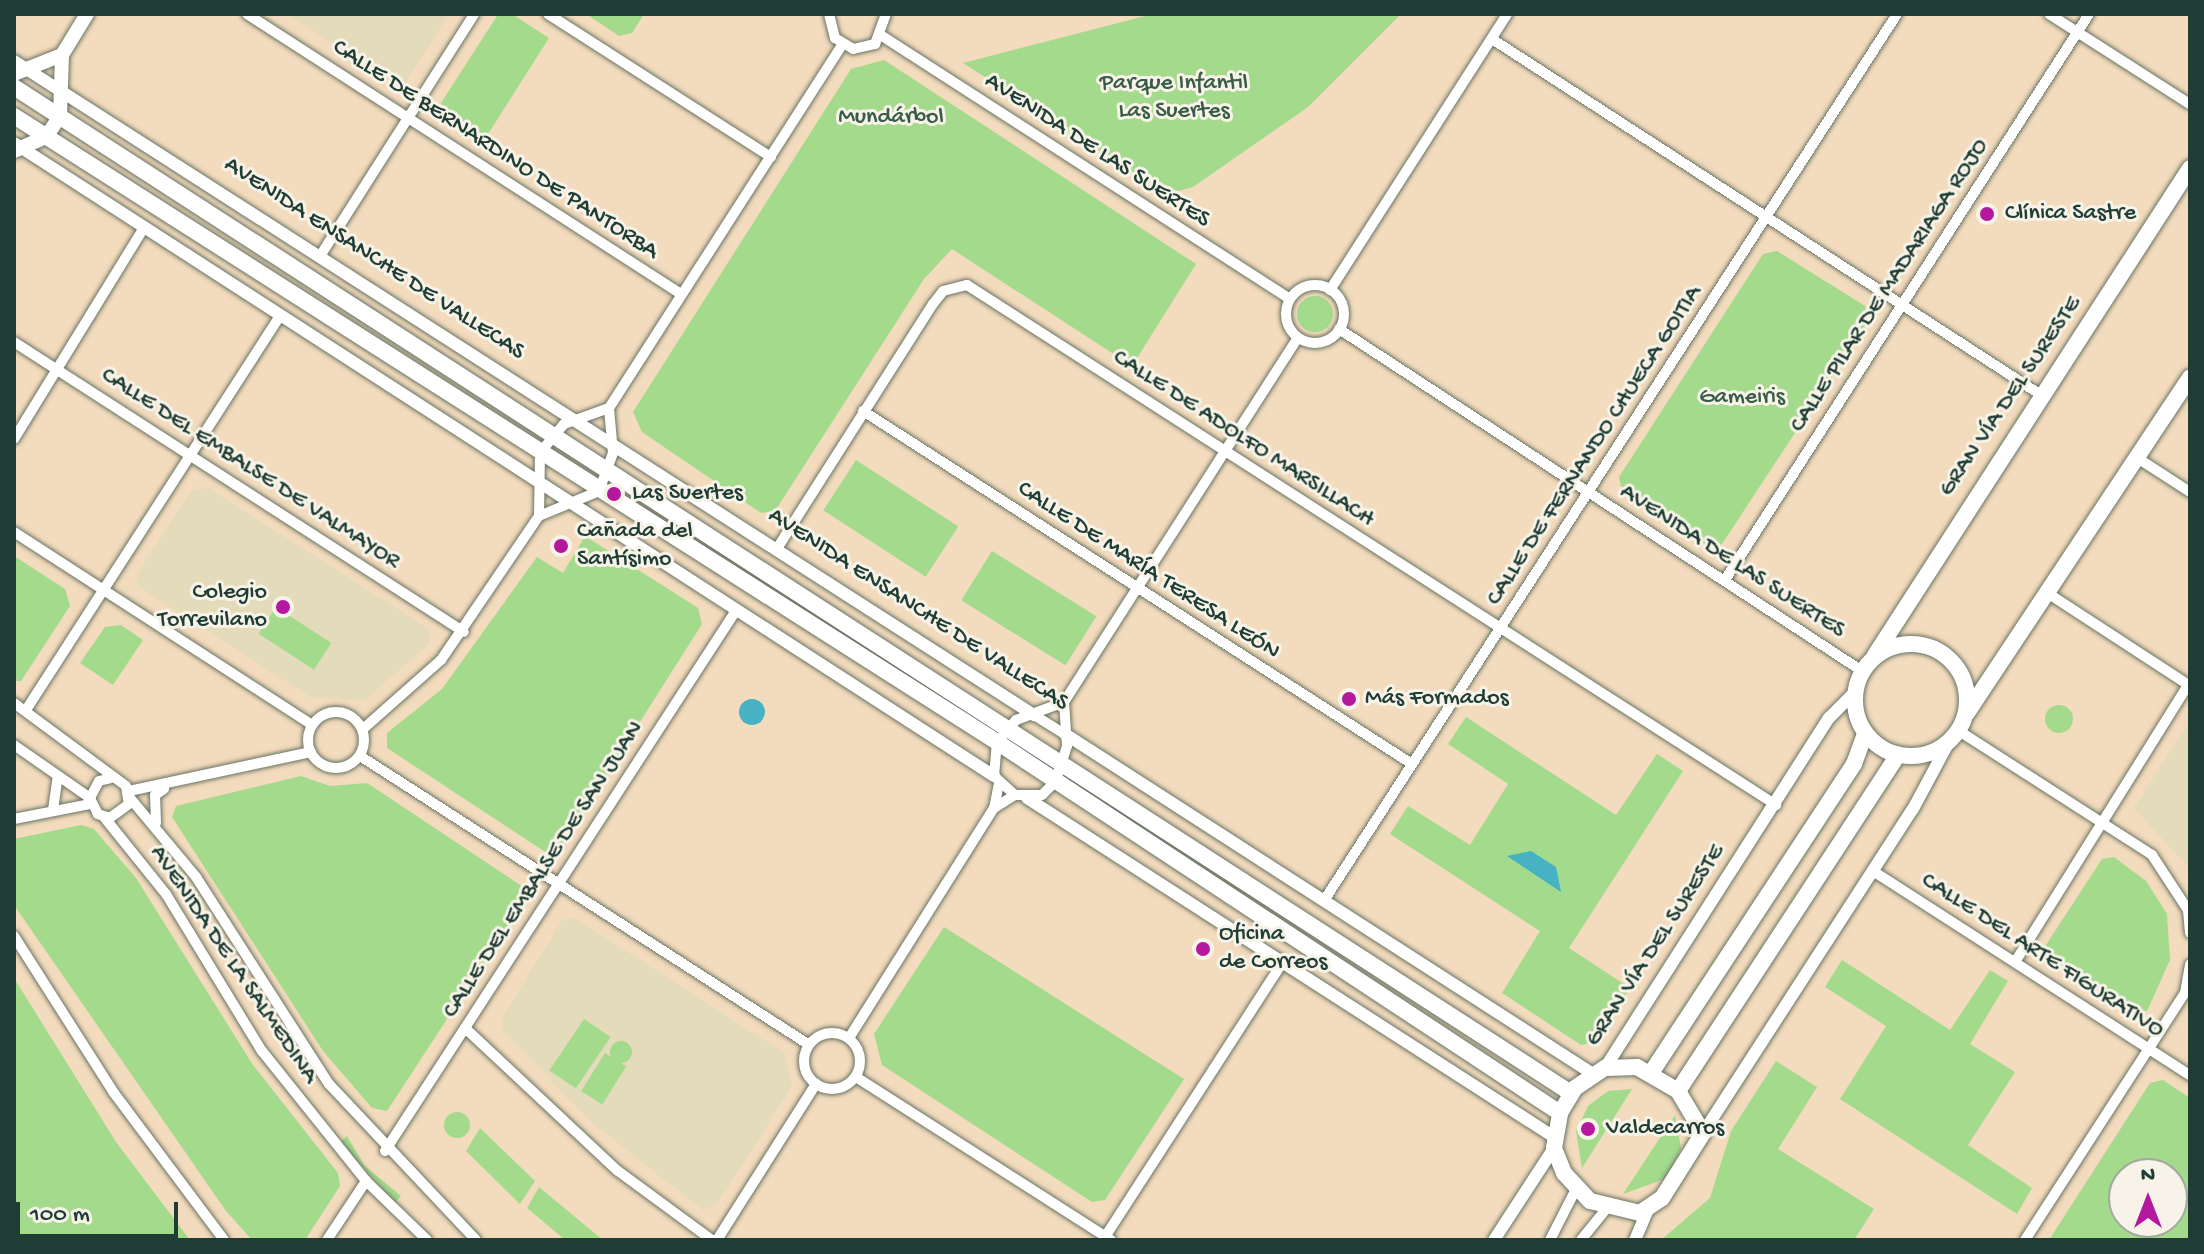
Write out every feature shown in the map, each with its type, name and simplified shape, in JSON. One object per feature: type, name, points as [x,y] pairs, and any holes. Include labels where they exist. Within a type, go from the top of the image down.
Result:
[{"type":"main road","points":[[17,147],[46,137],[60,116],[62,55],[87,14]]},
{"type":"main road","points":[[14,74],[62,55]]},
{"type":"main road","name":"AVENIDA ENSANCHE DE VALLECAS","points":[[14,87],[1571,1093]]},
{"type":"main road","points":[[14,116],[997,742],[1560,1113]]},
{"type":"main road","name":"GRAN VÍA DEL SURESTE","points":[[1875,655],[2190,168]]},
{"type":"main road","points":[[1865,734],[1898,755],[1921,756],[1954,736],[2139,459],[2190,377]]},
{"type":"main road","points":[[1651,1073],[1845,778],[1865,734],[1855,692],[1862,671],[1875,655],[1903,644],[1933,647],[1962,674],[1967,713]]},
{"type":"main road","points":[[1678,1091],[1898,755]]},
{"type":"main road","points":[[1599,1071],[1651,1073],[1678,1091],[1703,1133],[1648,1210],[1607,1208],[1576,1189],[1554,1142],[1560,1113],[1571,1093],[1599,1071]]},
{"type":"street","name":"CALLE DE BERNARDINO DE PANTORBA","points":[[247,14],[681,294]]},
{"type":"street","points":[[322,253],[474,14]]},
{"type":"street","points":[[548,14],[771,157]]},
{"type":"street","points":[[829,14],[842,45]]},
{"type":"street","points":[[842,45],[865,48],[882,36],[886,14]]},
{"type":"street","points":[[1330,290],[1507,14]]},
{"type":"street","name":"CALLE DE FERNANDO CHUECA GOITIA","points":[[1325,899],[1897,14]]},
{"type":"street","points":[[2049,14],[2190,104]]},
{"type":"street","name":"CALLE PILAR DE MADARIAGA ROJO","points":[[1725,580],[2089,14]]},
{"type":"street","name":"AVENIDA DE LAS SUERTES","points":[[882,36],[1290,299]]},
{"type":"street","points":[[1492,39],[2041,395]]},
{"type":"street","points":[[360,756],[363,729],[412,691],[464,632],[539,516],[599,491],[608,471],[609,408],[842,45]]},
{"type":"street","name":"AVENIDA ENSANCHE DE VALLECAS","points":[[14,61],[322,253],[1034,715],[1599,1071]]},
{"type":"street","points":[[17,147],[279,317],[539,480],[735,612],[1554,1142],[1494,1240]]},
{"type":"street","points":[[14,439],[143,229]]},
{"type":"street","name":"CALLE DE ADOLFO MARSILLACH","points":[[778,547],[943,291],[967,285],[1776,805]]},
{"type":"street","points":[[1308,286],[1330,290],[1342,306],[1339,329],[1322,342],[1298,338],[1286,318],[1290,299],[1308,286]]},
{"type":"street","points":[[26,710],[279,317]]},
{"type":"street","name":"AVENIDA DE LAS SUERTES","points":[[1339,329],[1862,671]]},
{"type":"street","points":[[849,1038],[994,808],[997,742],[1007,727],[1064,702],[1298,338]]},
{"type":"street","name":"CALLE DEL EMBALSE DE VALMAYOR","points":[[14,342],[191,452],[464,632]]},
{"type":"street","points":[[539,516],[540,453],[552,435],[577,420],[609,408]]},
{"type":"street","name":"CALLE DE MARÍA TERESA LEÓN","points":[[863,411],[1412,764]]},
{"type":"street","points":[[2139,459],[2190,492]]},
{"type":"street","points":[[14,532],[312,725]]},
{"type":"street","points":[[2015,962],[2189,685],[2049,594]]},
{"type":"street","name":"CALLE DEL EMBALSE DE SAN JUAN","points":[[385,1151],[735,612]]},
{"type":"street","name":"GRAN VÍA DEL SURESTE","points":[[1599,1071],[1855,692]]},
{"type":"street","points":[[994,808],[1055,782],[1063,764],[1064,702]]},
{"type":"street","points":[[14,703],[129,795]]},
{"type":"street","points":[[312,725],[343,712],[363,729]]},
{"type":"street","points":[[311,752],[312,725]]},
{"type":"street","points":[[1703,1133],[1873,871],[1954,736],[2101,823],[2168,874],[2188,910],[2190,933]]},
{"type":"street","points":[[14,745],[90,801],[104,817],[122,814],[129,795]]},
{"type":"street","points":[[311,752],[330,768],[360,756]]},
{"type":"street","points":[[129,795],[311,752]]},
{"type":"street","points":[[360,756],[808,1044]]},
{"type":"street","points":[[53,810],[58,776]]},
{"type":"street","points":[[90,801],[99,781],[111,778]]},
{"type":"street","name":"AVENIDA DE LA SALMEDINA","points":[[156,825],[155,795],[167,786]]},
{"type":"street","name":"AVENIDA DE LA SALMEDINA","points":[[129,795],[156,825],[282,1021],[385,1151],[476,1240]]},
{"type":"street","points":[[14,819],[90,801]]},
{"type":"street","name":"AVENIDA DE LA SALMEDINA","points":[[104,817],[166,894],[262,1051],[366,1181],[427,1240]]},
{"type":"street","name":"CALLE DEL ARTE FIGURATIVO","points":[[1873,871],[2190,1075]]},
{"type":"street","points":[[14,936],[114,1093],[224,1240]]},
{"type":"street","points":[[2025,1240],[2185,993],[2190,964]]},
{"type":"street","points":[[856,1077],[1106,1239],[1280,966]]},
{"type":"street","points":[[465,1028],[618,1171],[714,1240],[816,1084]]},
{"type":"street","points":[[826,1033],[849,1038],[859,1049],[856,1077],[834,1089],[816,1084],[804,1066],[808,1044],[826,1033]]},
{"type":"street","points":[[327,1240],[366,1181]]},
{"type":"street","points":[[1550,1240],[1576,1189]]},
{"type":"street","points":[[1581,1240],[1607,1208]]},
{"type":"street","points":[[1635,1240],[1648,1210]]},
{"type":"shaded area","points":[[288,14],[449,14],[406,82],[395,84]]},
{"type":"shaded area","name":"Colegio Torrevilano","points":[[208,488],[429,629],[430,643],[365,700],[312,698],[138,586],[137,575],[192,490]]},
{"type":"shaded area","points":[[2190,722],[2190,869],[2134,808]]},
{"type":"shaded area","points":[[575,918],[784,1053],[792,1086],[716,1206],[702,1209],[595,1125],[502,1030],[503,1017],[562,920]]},
{"type":"green space","points":[[512,14],[549,38],[483,142],[443,115],[441,103],[497,16]]},
{"type":"green space","points":[[586,14],[644,14],[632,33],[619,36]]},
{"type":"green space","name":"Parque Infantil Las Suertes","points":[[1153,14],[1401,14],[1308,107],[1193,187],[1167,194],[963,63]]},
{"type":"green space","name":"Mundárbol","points":[[884,60],[1196,264],[1132,366],[952,249],[924,279],[775,511],[761,513],[642,432],[633,412],[851,69]]},
{"type":"green space","name":"Gameiris","points":[[1777,251],[1865,306],[1869,320],[1722,544],[1710,547],[1622,491],[1619,477],[1763,254]]},
{"type":"green space","points":[[1315,296],[1328,301],[1333,314],[1328,327],[1315,332],[1302,327],[1297,314],[1302,301]]},
{"type":"green space","points":[[856,460],[958,526],[926,577],[823,510]]},
{"type":"green space","points":[[585,536],[698,608],[702,624],[560,848],[547,853],[387,748],[387,733],[442,689],[537,557],[563,573]]},
{"type":"green space","points":[[992,551],[1096,616],[1066,665],[961,600]]},
{"type":"green space","points":[[14,556],[65,589],[70,606],[21,681],[14,681]]},
{"type":"green space","points":[[276,607],[331,643],[314,670],[259,634]]},
{"type":"green space","points":[[121,625],[143,640],[113,685],[80,663],[105,627]]},
{"type":"green space","points":[[2059,705],[2069,709],[2073,719],[2069,729],[2059,733],[2049,729],[2045,719],[2049,709]]},
{"type":"green space","points":[[1466,717],[1616,815],[1657,754],[1683,771],[1569,948],[1630,988],[1594,1042],[1581,1045],[1502,993],[1540,931],[1390,834],[1408,806],[1470,845],[1508,784],[1448,744]]},
{"type":"green space","points":[[301,776],[330,786],[367,783],[523,887],[526,898],[387,1111],[372,1108],[323,1051],[172,817],[176,806]]},
{"type":"green space","points":[[81,825],[94,829],[136,878],[253,1065],[338,1173],[340,1186],[305,1240],[252,1240],[226,1211],[14,905],[14,839]]},
{"type":"green space","points":[[2114,857],[2146,881],[2167,914],[2170,960],[2147,1011],[2136,1012],[2052,960],[2046,945],[2102,859]]},
{"type":"green space","points":[[944,927],[1184,1079],[1105,1200],[1092,1202],[882,1065],[874,1034]]},
{"type":"green space","points":[[1842,960],[1950,1030],[1990,970],[2008,981],[1970,1044],[2015,1072],[1968,1145],[2032,1188],[2017,1214],[1840,1099],[1886,1026],[1825,987]]},
{"type":"green space","points":[[14,978],[116,1142],[190,1240],[14,1240]]},
{"type":"green space","points":[[584,1019],[611,1037],[576,1088],[549,1070]]},
{"type":"green space","points":[[617,1041],[625,1041],[632,1052],[625,1063],[617,1063],[610,1056],[610,1048]]},
{"type":"green space","points":[[605,1053],[626,1066],[602,1104],[581,1091]]},
{"type":"green space","points":[[1776,1061],[1817,1087],[1778,1149],[1874,1209],[1854,1240],[1661,1240],[1710,1198],[1731,1131]]},
{"type":"green space","points":[[2163,1080],[2190,1098],[2190,1240],[2049,1240],[2150,1083]]},
{"type":"green space","points":[[1632,1089],[1582,1168],[1576,1131],[1588,1106],[1608,1091]]},
{"type":"green space","points":[[457,1112],[466,1116],[470,1125],[466,1134],[457,1138],[448,1134],[444,1125],[448,1116]]},
{"type":"green space","points":[[1675,1115],[1681,1148],[1667,1178],[1623,1194]]},
{"type":"green space","points":[[480,1128],[535,1181],[520,1204],[466,1151]]},
{"type":"green space","points":[[347,1136],[364,1165],[401,1196],[395,1203],[340,1142]]},
{"type":"green space","points":[[539,1187],[603,1240],[565,1240],[527,1208]]},
{"type":"water","points":[[752,699],[761,703],[765,712],[761,721],[752,725],[743,721],[739,712],[743,703]]},
{"type":"water","points":[[1531,851],[1556,867],[1561,892],[1507,856]]},
{"type":"place","name":"Clínica Sastre","points":[[1987,214]]},
{"type":"place","name":"Las Suertes","points":[[614,494]]},
{"type":"place","name":"Cañada del Santísimo","points":[[561,546]]},
{"type":"place","name":"Colegio Torrevilano","points":[[283,607]]},
{"type":"place","name":"Más Formados","points":[[1349,699]]},
{"type":"place","name":"Oficina de Correos","points":[[1203,949]]},
{"type":"place","name":"Valdecarros","points":[[1588,1129]]}]
